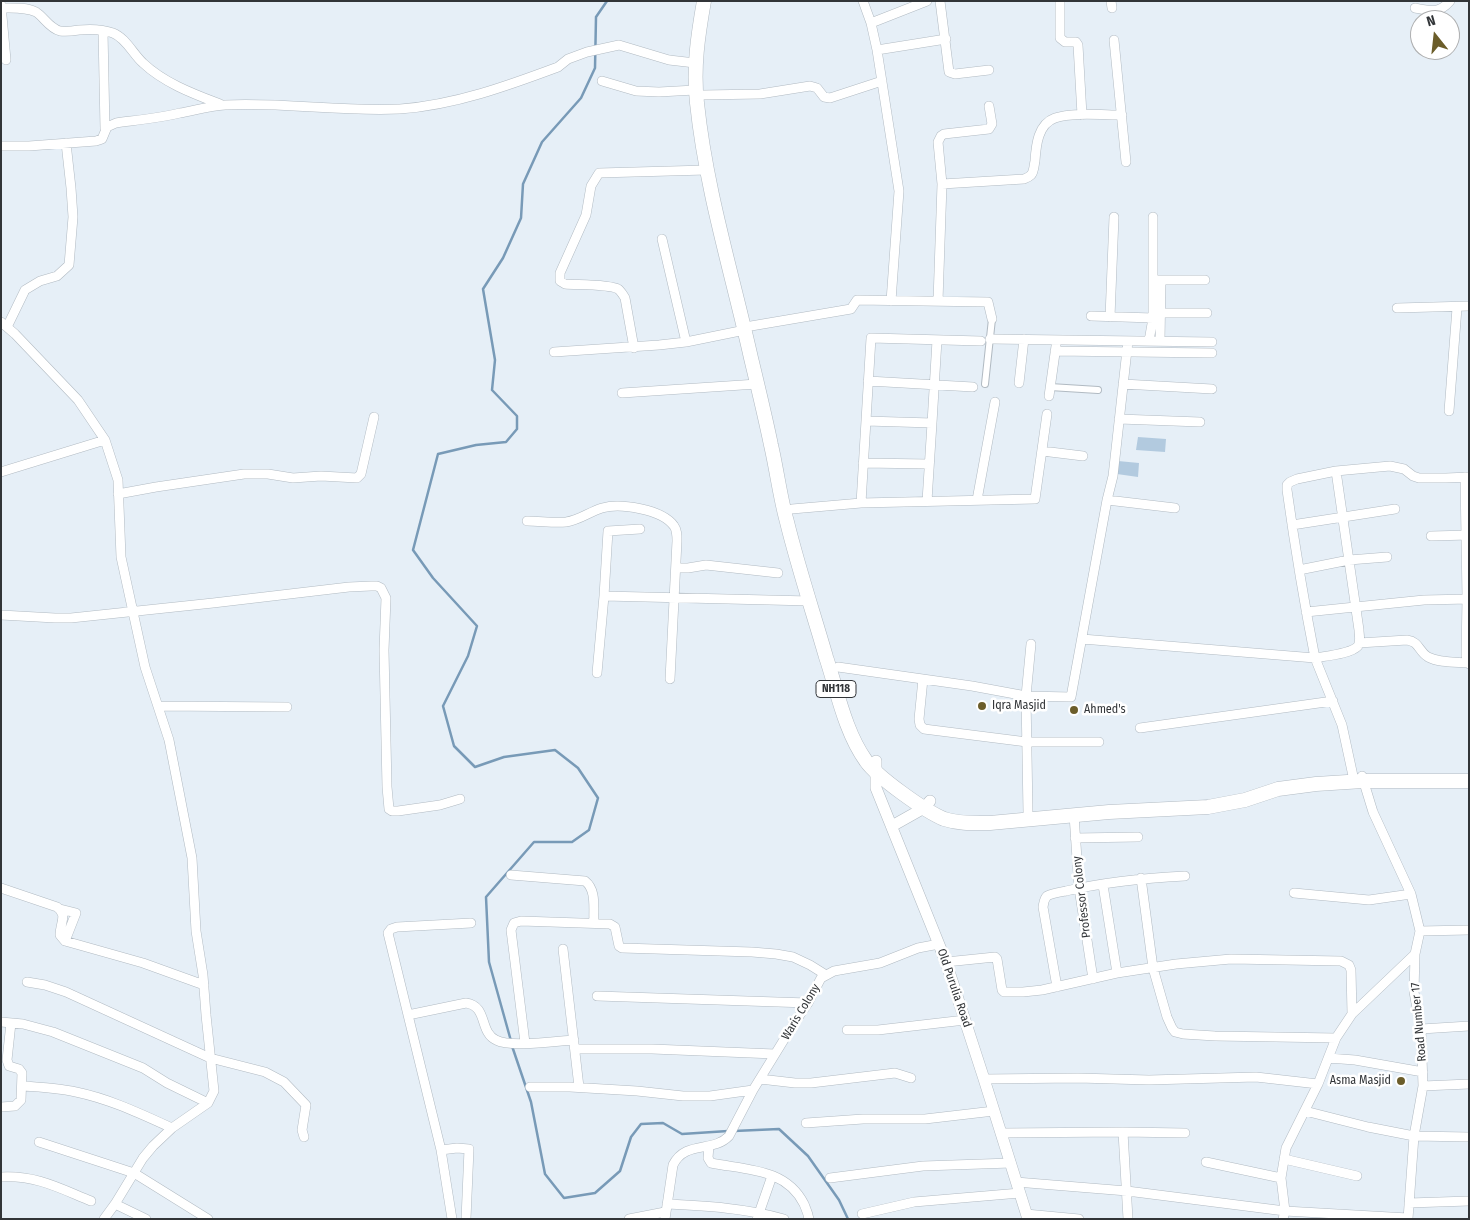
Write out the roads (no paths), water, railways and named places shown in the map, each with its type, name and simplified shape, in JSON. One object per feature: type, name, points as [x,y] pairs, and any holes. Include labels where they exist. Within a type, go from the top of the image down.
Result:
[{"type":"highway","name":"NH118","points":[[704,1],[695,63],[706,170],[748,328],[792,509],[854,723],[876,767]]},
{"type":"highway","name":"NH118","points":[[712,1],[699,93],[748,328],[757,384],[787,522],[847,724],[856,745],[866,761],[906,786],[943,818],[956,822],[974,823],[998,823],[1074,815],[1227,804],[1278,789],[1360,778],[1469,781]]},
{"type":"highway","name":"NH118","points":[[927,805],[968,816],[983,817],[1213,800],[1291,781],[1469,776]]},
{"type":"main road","name":"Old Purulia Road","points":[[876,767],[876,788],[946,962],[1027,1216]]},
{"type":"main road","points":[[892,826],[927,805]]},
{"type":"street","points":[[871,23],[926,1]]},
{"type":"street","points":[[940,1],[946,39],[948,69],[951,74],[989,70]]},
{"type":"street","points":[[1060,1],[1060,38],[1062,41],[1074,41],[1077,44],[1082,115]]},
{"type":"street","points":[[1415,8],[1433,11],[1445,7],[1450,1]]},
{"type":"street","points":[[867,3],[882,81],[899,192],[891,301]]},
{"type":"street","points":[[6,60],[2,6],[34,11],[50,26],[60,31],[87,30],[114,34],[143,63],[162,77],[194,94],[223,105]]},
{"type":"street","points":[[1,146],[29,146],[100,140],[104,136],[103,31]]},
{"type":"street","points":[[876,50],[946,39]]},
{"type":"street","points":[[1114,40],[1126,162]]},
{"type":"street","points":[[104,130],[116,123],[179,114],[205,107],[223,105],[251,104],[368,109],[437,104],[478,95],[558,67],[568,59],[587,52],[619,45],[669,60],[695,63]]},
{"type":"street","points":[[602,81],[636,91],[699,93],[760,94],[810,86],[817,88],[824,97],[830,98],[882,81]]},
{"type":"street","points":[[938,301],[942,184],[939,138],[944,134],[989,129],[992,124],[989,106]]},
{"type":"street","points":[[942,184],[1024,179],[1030,177],[1034,166],[1040,132],[1045,124],[1056,117],[1122,115]]},
{"type":"street","points":[[66,143],[73,217],[69,265],[57,276],[40,281],[25,290],[4,325],[15,334],[78,400],[105,440],[118,480],[121,557],[145,667],[169,740],[192,858],[196,931],[204,985],[214,1083],[214,1091],[208,1103],[172,1128],[142,1158],[104,1219]]},
{"type":"street","points":[[634,348],[625,298],[618,289],[566,284],[560,281],[559,278],[586,214],[592,186],[599,173],[706,170]]},
{"type":"street","points":[[1110,317],[1114,217]]},
{"type":"street","points":[[1153,217],[1157,315],[1160,341]]},
{"type":"street","points":[[662,239],[686,342]]},
{"type":"street","points":[[1157,280],[1205,280]]},
{"type":"street","points":[[554,352],[634,348],[686,342],[748,328],[851,309],[857,300],[988,302],[992,319],[985,340],[985,384]]},
{"type":"street","points":[[1397,308],[1457,308],[1469,306]]},
{"type":"street","points":[[1449,411],[1457,308]]},
{"type":"street","points":[[1091,316],[1206,314]]},
{"type":"street","points":[[1149,341],[1157,315]]},
{"type":"street","points":[[861,503],[872,338],[1212,342]]},
{"type":"street","points":[[1019,383],[1024,339]]},
{"type":"street","points":[[927,502],[937,340]]},
{"type":"street","points":[[1057,340],[1049,392],[1098,390]]},
{"type":"street","points":[[838,667],[972,686],[1026,696],[1072,697],[1106,500],[1113,476],[1128,341]]},
{"type":"street","points":[[1055,351],[1212,353]]},
{"type":"street","points":[[868,381],[973,387]]},
{"type":"street","points":[[622,393],[757,384]]},
{"type":"street","points":[[1123,384],[1212,389]]},
{"type":"street","points":[[977,500],[995,402]]},
{"type":"street","points":[[792,509],[861,503],[1035,499],[1047,414]]},
{"type":"street","points":[[118,494],[244,474],[268,474],[293,478],[321,476],[357,478],[361,474],[374,418]]},
{"type":"street","points":[[1119,419],[1200,422]]},
{"type":"street","points":[[866,421],[932,423]]},
{"type":"street","points":[[1,472],[105,440]]},
{"type":"street","points":[[1042,451],[1083,456]]},
{"type":"street","points":[[863,463],[930,464]]},
{"type":"street","points":[[1082,639],[1315,658],[1350,651],[1359,643],[1359,630],[1336,471],[1390,466],[1404,470],[1419,478],[1467,477],[1468,598],[1466,656],[1468,663],[1430,658],[1413,641],[1359,643]]},
{"type":"street","name":"Road Number 17","points":[[1336,471],[1297,479],[1290,482],[1287,490],[1315,658],[1342,725],[1372,812],[1411,894],[1420,932],[1415,954],[1414,992],[1421,1028],[1423,1086],[1414,1136],[1408,1218]]},
{"type":"street","points":[[1106,500],[1175,508]]},
{"type":"street","points":[[527,521],[566,522],[580,519],[593,512],[610,507],[632,507],[651,511],[673,524],[678,540],[673,598],[670,679]]},
{"type":"street","points":[[1292,525],[1395,509]]},
{"type":"street","points":[[597,673],[608,531],[640,529]]},
{"type":"street","points":[[1431,536],[1468,534]]},
{"type":"street","points":[[1299,570],[1349,560],[1387,557]]},
{"type":"street","points":[[676,568],[706,566],[778,572]]},
{"type":"street","points":[[1,615],[55,618],[377,586],[381,588],[386,598],[384,650],[389,809],[398,811],[440,805],[460,799]]},
{"type":"street","points":[[604,596],[810,601]]},
{"type":"street","points":[[1306,612],[1424,600],[1468,598]]},
{"type":"street","points":[[1028,813],[1026,696],[1031,644]]},
{"type":"street","points":[[923,679],[919,719],[922,728],[1027,742],[1100,742]]},
{"type":"street","points":[[1140,728],[1333,701]]},
{"type":"street","points":[[158,706],[287,707]]},
{"type":"street","name":"Professor Colony","points":[[1074,815],[1078,888],[1093,979]]},
{"type":"street","points":[[1076,838],[1138,837]]},
{"type":"street","points":[[512,875],[585,881],[592,888],[594,923]]},
{"type":"street","points":[[1057,987],[1043,907],[1044,900],[1051,894],[1078,888],[1141,878],[1185,876]]},
{"type":"street","points":[[1141,878],[1153,968],[1167,1017],[1175,1032],[1215,1036],[1336,1038]]},
{"type":"street","points":[[1102,885],[1117,973]]},
{"type":"street","points":[[1,888],[60,910],[76,913],[65,942]]},
{"type":"street","points":[[1294,893],[1369,900],[1411,894]]},
{"type":"street","points":[[60,910],[63,914],[60,935],[65,942],[143,963],[204,985]]},
{"type":"street","points":[[520,1043],[511,930],[514,923],[521,921],[610,924],[614,925],[619,946],[622,948],[776,954],[792,957],[810,964],[826,974]]},
{"type":"street","points":[[452,1219],[441,1150],[388,935],[391,929],[397,927],[471,923]]},
{"type":"street","points":[[1420,932],[1469,930]]},
{"type":"street","name":"Waris Colony","points":[[709,1146],[724,1142],[735,1127],[760,1079],[808,1003],[821,978],[834,971],[880,963],[918,948],[939,944]]},
{"type":"street","points":[[563,949],[579,1087]]},
{"type":"street","points":[[1284,1215],[1281,1178],[1286,1148],[1318,1084],[1336,1038],[1352,1014],[1415,954]]},
{"type":"street","points":[[946,962],[995,957],[997,959],[1001,988],[1004,992],[1024,992],[1057,987],[1117,973],[1231,959],[1341,960],[1350,965],[1352,1014]]},
{"type":"street","points":[[27,982],[45,985],[66,992],[210,1058],[265,1072],[284,1082],[306,1105],[302,1130],[304,1137]]},
{"type":"street","points":[[597,996],[808,1003]]},
{"type":"street","points":[[408,1015],[466,1003],[472,1004],[478,1010],[489,1035],[496,1041],[503,1043],[575,1044],[775,1054]]},
{"type":"street","points":[[847,1030],[878,1030],[965,1020]]},
{"type":"street","points":[[1,1107],[15,1106],[20,1102],[22,1086],[20,1071],[9,1066],[8,1063],[6,1022],[53,1032],[143,1068],[167,1083],[208,1103]]},
{"type":"street","points":[[1421,1028],[1469,1026]]},
{"type":"street","points":[[1328,1058],[1355,1060],[1423,1072]]},
{"type":"street","points":[[760,1079],[811,1084],[895,1073],[911,1078]]},
{"type":"street","points":[[984,1079],[1078,1078],[1149,1080],[1256,1077],[1318,1084]]},
{"type":"street","points":[[1423,1086],[1469,1084]]},
{"type":"street","points":[[22,1086],[76,1092],[106,1100],[172,1128]]},
{"type":"street","points":[[530,1087],[579,1087],[683,1096],[710,1096],[754,1090]]},
{"type":"street","points":[[1304,1111],[1368,1128],[1414,1136],[1469,1136]]},
{"type":"street","points":[[806,1123],[862,1119],[925,1119],[994,1112]]},
{"type":"street","points":[[1123,1132],[1128,1219]]},
{"type":"street","points":[[1002,1133],[1185,1133]]},
{"type":"street","points":[[39,1142],[134,1173],[208,1219]]},
{"type":"street","points":[[666,1212],[673,1165],[676,1159],[687,1150],[709,1146],[708,1158],[711,1163],[772,1176],[795,1189],[809,1219]]},
{"type":"street","points":[[441,1150],[469,1149],[466,1219]]},
{"type":"street","points":[[1284,1159],[1357,1176]]},
{"type":"street","points":[[1206,1162],[1281,1178]]},
{"type":"street","points":[[830,1178],[924,1166],[1011,1163]]},
{"type":"street","points":[[758,1216],[772,1176]]},
{"type":"street","points":[[1,1177],[22,1177],[41,1181],[91,1201]]},
{"type":"street","points":[[862,1214],[914,1202],[1018,1187],[1127,1191],[1284,1215],[1408,1218]]},
{"type":"street","points":[[1409,1202],[1469,1201]]},
{"type":"street","points":[[115,1204],[146,1219]]},
{"type":"street","points":[[635,1218],[666,1212],[713,1207],[784,1219]]},
{"type":"street","points":[[1027,1216],[1079,1219]]},
{"type":"waterway","points":[[511,1041],[489,962],[486,897],[534,842],[572,842],[589,830],[598,798],[578,768],[555,750],[504,757],[475,767],[454,746],[443,706],[468,656],[477,626],[433,578],[413,550],[438,454],[476,445],[506,442],[517,429],[517,416],[492,390],[495,360],[483,289],[503,258],[521,218],[523,184],[542,142],[581,98],[595,68],[596,17],[607,1]]},
{"type":"waterway","points":[[512,1046],[531,1102],[545,1174],[564,1198],[595,1193],[620,1171],[631,1137],[641,1124],[663,1123],[682,1134],[728,1131]]},
{"type":"waterway","points":[[734,1131],[779,1129],[808,1156],[839,1200],[848,1219]]},
{"type":"place","name":"Iqra Masjid","points":[[982,706]]},
{"type":"place","name":"Ahmed's","points":[[1074,710]]},
{"type":"place","name":"Asma Masjid","points":[[1401,1081]]}]
